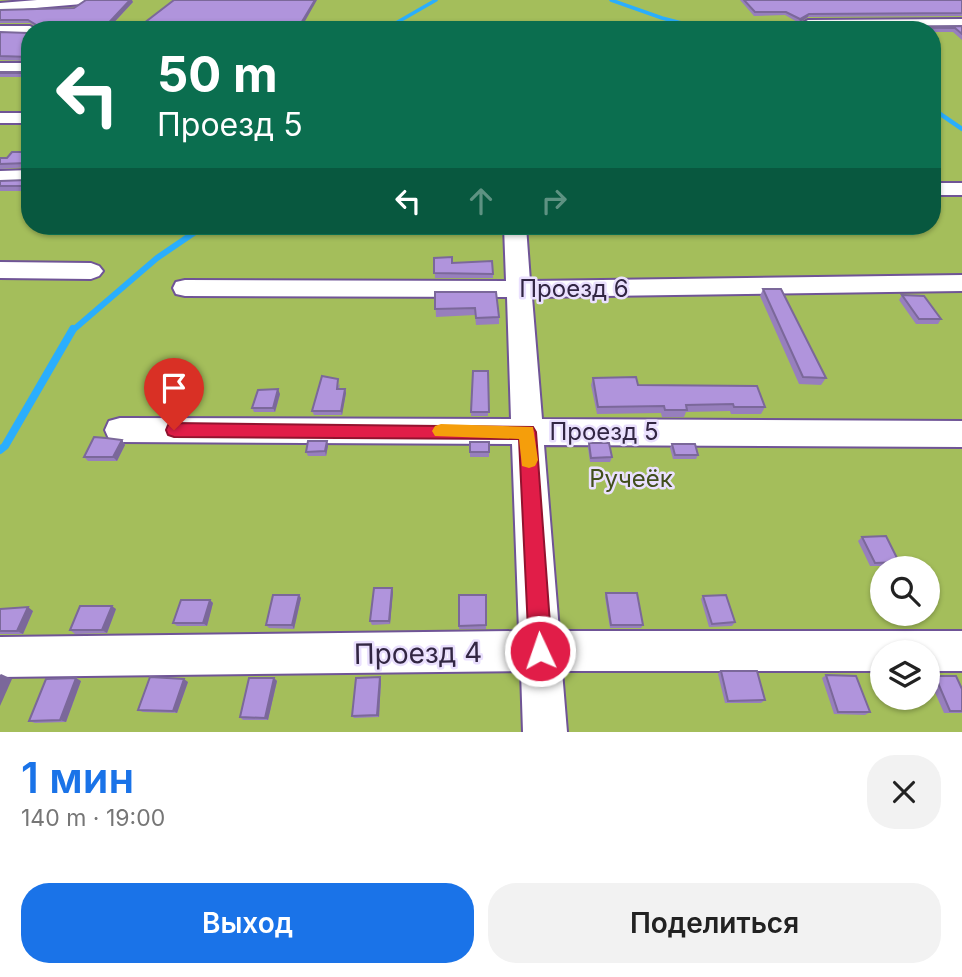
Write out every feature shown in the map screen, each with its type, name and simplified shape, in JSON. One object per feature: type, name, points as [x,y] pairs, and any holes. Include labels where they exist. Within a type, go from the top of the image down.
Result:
[{"type":"street","points":[[0,6],[82,0]]},
{"type":"street","points":[[941,23],[962,23]]},
{"type":"street","points":[[0,30],[21,30]]},
{"type":"street","points":[[0,68],[21,68]]},
{"type":"street","points":[[0,118],[21,118]]},
{"type":"street","points":[[0,177],[21,176]]},
{"type":"street","points":[[941,189],[962,189]]},
{"type":"street","points":[[516,235],[545,732]]},
{"type":"street","points":[[0,270],[91,271]]},
{"type":"street","name":"Проезд 6","points":[[185,288],[830,287],[962,283]]},
{"type":"street","name":"Проезд 5","points":[[120,430],[962,434]]},
{"type":"street","name":"Проезд 4","points":[[0,657],[540,651],[962,651]]},
{"type":"green space","name":"Ручеёк","points":[[0,0],[962,0],[962,732],[0,732]]},
{"type":"building","points":[[86,0],[130,0],[110,21],[0,20],[0,10],[74,8]]},
{"type":"building","points":[[174,0],[315,0],[302,21],[147,21]]},
{"type":"building","points":[[744,0],[962,0],[962,13],[809,14],[800,19],[786,12],[755,12]]},
{"type":"building","points":[[941,26],[962,26],[962,34],[955,28]]},
{"type":"building","points":[[0,32],[21,33],[21,57],[0,56]]},
{"type":"building","points":[[12,152],[21,152],[21,163],[0,164],[0,158],[7,158]]},
{"type":"building","points":[[21,180],[21,186],[0,186],[0,181]]},
{"type":"building","points":[[452,257],[452,263],[492,261],[493,274],[434,273],[434,258]]},
{"type":"building","points":[[763,289],[781,289],[826,378],[803,377]]},
{"type":"building","points":[[435,292],[496,292],[499,317],[476,318],[475,308],[435,309]]},
{"type":"building","points":[[902,295],[924,296],[941,319],[919,319]]},
{"type":"building","points":[[473,371],[488,371],[489,412],[471,412]]},
{"type":"building","points":[[322,376],[338,379],[337,389],[345,389],[341,411],[312,411]]},
{"type":"building","points":[[636,377],[638,385],[757,386],[765,407],[734,407],[733,404],[686,405],[687,410],[665,410],[664,406],[598,407],[593,378]]},
{"type":"building","points":[[278,389],[273,408],[252,408],[258,390]]},
{"type":"building","points":[[94,437],[122,440],[113,457],[84,457]]},
{"type":"building","points":[[308,441],[327,441],[325,451],[306,452]]},
{"type":"building","points":[[470,442],[489,442],[489,452],[470,452]]},
{"type":"building","points":[[589,443],[609,443],[612,457],[591,458]]},
{"type":"building","points":[[672,444],[695,444],[698,455],[675,455]]},
{"type":"building","points":[[886,536],[896,556],[872,556],[862,537]]},
{"type":"building","points":[[374,588],[392,588],[389,621],[370,621]]},
{"type":"building","points":[[606,593],[637,593],[643,625],[611,625]]},
{"type":"building","points":[[273,595],[299,595],[292,625],[266,625]]},
{"type":"building","points":[[459,595],[486,595],[486,625],[459,626]]},
{"type":"building","points":[[726,595],[735,622],[712,624],[703,596]]},
{"type":"building","points":[[181,600],[210,600],[203,623],[173,623]]},
{"type":"building","points":[[80,606],[112,606],[102,630],[70,630]]},
{"type":"building","points":[[28,607],[17,631],[0,631],[0,609]]},
{"type":"building","points":[[721,671],[757,671],[765,700],[728,701]]},
{"type":"building","points":[[826,675],[856,676],[870,712],[838,712]]},
{"type":"building","points":[[940,676],[956,676],[962,689],[962,711],[950,711],[940,688]]},
{"type":"building","points":[[150,677],[184,679],[173,711],[138,710]]},
{"type":"building","points":[[380,677],[377,715],[352,716],[356,678]]},
{"type":"building","points":[[76,678],[60,720],[29,721],[46,679]]},
{"type":"building","points":[[249,678],[274,678],[265,718],[240,717]]},
{"type":"waterway","points":[[399,21],[436,0]]},
{"type":"waterway","points":[[611,0],[674,21]]},
{"type":"waterway","points":[[941,115],[962,129]]},
{"type":"waterway","points":[[72,331],[157,258],[191,235]]},
{"type":"waterway","points":[[0,450],[5,446],[73,329]]},
{"type":"slow traffic","points":[[441,431],[527,432],[529,460]]},
{"type":"route","points":[[174,430],[527,432],[540,651]]}]
